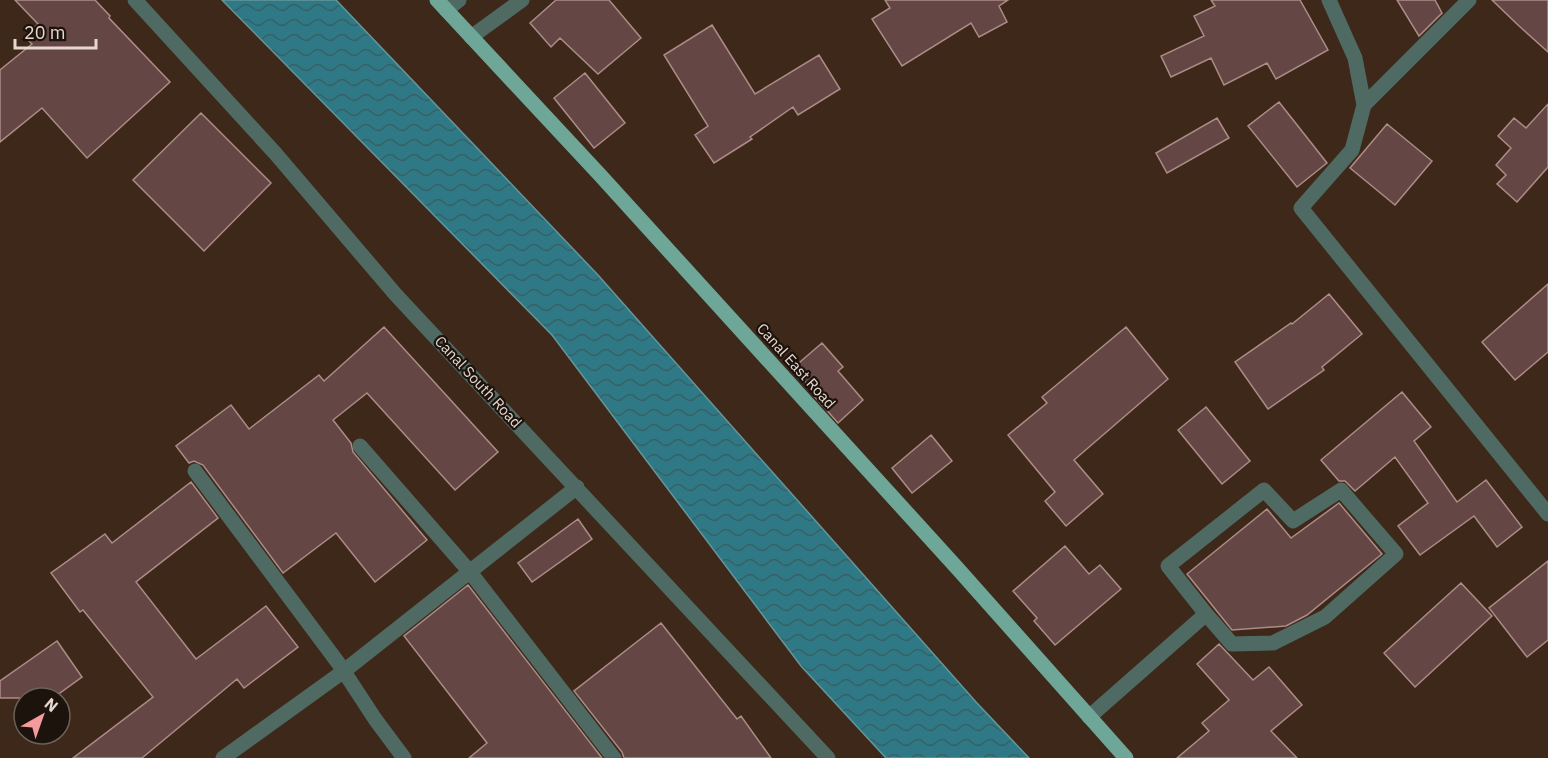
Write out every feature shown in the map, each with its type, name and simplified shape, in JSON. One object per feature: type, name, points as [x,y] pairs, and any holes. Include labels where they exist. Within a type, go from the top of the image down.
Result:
[{"type":"main road","name":"Canal East Road","points":[[441,5],[600,175],[958,569],[1126,758]]},
{"type":"street","name":"Canal South Road","points":[[135,0],[275,153],[396,295],[828,758]]},
{"type":"street","points":[[441,5],[459,0]]},
{"type":"street","points":[[471,37],[522,0]]},
{"type":"street","points":[[1329,0],[1356,58],[1364,105],[1352,150],[1301,208],[1548,514]]},
{"type":"street","points":[[1364,105],[1469,0]]},
{"type":"street","points":[[360,446],[470,572],[614,758]]},
{"type":"street","points":[[195,471],[344,671],[404,758]]},
{"type":"street","points":[[223,758],[344,671],[577,488]]},
{"type":"street","points":[[1264,490],[1293,521],[1341,490],[1396,554],[1324,617],[1273,643],[1232,644],[1206,615],[1168,566],[1264,490]]},
{"type":"street","points":[[1089,717],[1206,615]]},
{"type":"water","points":[[222,0],[336,0],[598,275],[976,702],[1029,758],[886,758],[801,666],[552,335]]},
{"type":"building","points":[[15,0],[95,0],[110,16],[109,18],[170,82],[87,158],[42,108],[0,142],[0,70],[32,44],[25,37],[38,24]]},
{"type":"building","points":[[556,0],[609,0],[641,38],[598,74],[560,38],[551,47],[530,23]]},
{"type":"building","points":[[885,0],[1008,0],[999,6],[1007,22],[979,37],[971,23],[902,66],[872,19],[890,8]]},
{"type":"building","points":[[1211,0],[1300,0],[1328,50],[1276,79],[1267,63],[1224,85],[1211,58],[1171,77],[1161,56],[1204,36],[1194,16],[1215,6]]},
{"type":"building","points":[[1397,0],[1435,0],[1442,13],[1419,36]]},
{"type":"building","points":[[1492,0],[1548,0],[1548,52],[1518,25]]},
{"type":"building","points":[[712,25],[755,94],[819,55],[840,89],[798,115],[793,107],[750,137],[752,139],[714,163],[695,135],[708,126],[664,55]]},
{"type":"building","points":[[585,73],[625,123],[594,148],[554,98]]},
{"type":"building","points":[[1279,102],[1327,163],[1297,187],[1248,126]]},
{"type":"building","points":[[1548,104],[1548,167],[1517,202],[1497,184],[1506,175],[1496,165],[1511,148],[1498,136],[1514,118],[1526,128]]},
{"type":"building","points":[[201,113],[271,183],[204,251],[133,180]]},
{"type":"building","points":[[1217,118],[1229,138],[1167,173],[1156,153]]},
{"type":"building","points":[[1387,124],[1432,161],[1395,205],[1350,168]]},
{"type":"building","points":[[1548,284],[1548,352],[1515,380],[1482,342]]},
{"type":"building","points":[[1329,294],[1362,334],[1322,367],[1324,370],[1268,409],[1235,362],[1292,324]]},
{"type":"building","points":[[384,327],[498,452],[455,490],[367,393],[333,420],[351,443],[353,452],[427,540],[375,582],[336,533],[283,573],[203,465],[194,461],[189,463],[176,446],[231,405],[249,429],[319,375],[324,381]]},
{"type":"building","points":[[1126,327],[1168,379],[1074,460],[1103,494],[1066,526],[1045,501],[1055,492],[1008,435],[1047,403],[1042,397]]},
{"type":"building","points":[[822,343],[843,367],[838,371],[863,400],[838,423],[793,368]]},
{"type":"building","points":[[1402,392],[1431,427],[1414,441],[1457,502],[1486,480],[1522,527],[1497,547],[1474,516],[1420,555],[1398,526],[1428,503],[1395,457],[1355,491],[1345,481],[1339,481],[1321,460]]},
{"type":"building","points":[[1206,407],[1250,461],[1222,484],[1178,430]]},
{"type":"building","points":[[931,435],[952,461],[912,493],[892,468]]},
{"type":"building","points":[[191,482],[218,518],[136,582],[196,659],[266,606],[298,647],[244,688],[237,679],[142,758],[73,758],[153,697],[83,610],[80,612],[51,573],[105,534],[112,543]]},
{"type":"building","points":[[1339,503],[1382,554],[1307,615],[1286,626],[1232,630],[1187,574],[1267,509],[1291,538]]},
{"type":"building","points":[[578,519],[592,539],[532,582],[518,563]]},
{"type":"building","points":[[1065,546],[1089,574],[1100,565],[1121,589],[1055,645],[1034,621],[1037,618],[1013,591]]},
{"type":"building","points":[[1548,561],[1548,640],[1527,657],[1489,608]]},
{"type":"building","points":[[1461,583],[1492,616],[1415,687],[1384,653]]},
{"type":"building","points":[[468,585],[602,758],[469,758],[487,743],[404,636]]},
{"type":"building","points":[[661,623],[737,719],[741,716],[771,758],[624,758],[622,752],[574,691]]},
{"type":"building","points":[[57,641],[82,677],[70,686],[12,686],[12,698],[0,698],[0,681]]},
{"type":"building","points":[[1219,644],[1253,680],[1269,667],[1302,705],[1271,731],[1297,758],[1177,758],[1209,731],[1202,723],[1229,700],[1197,664]]}]
